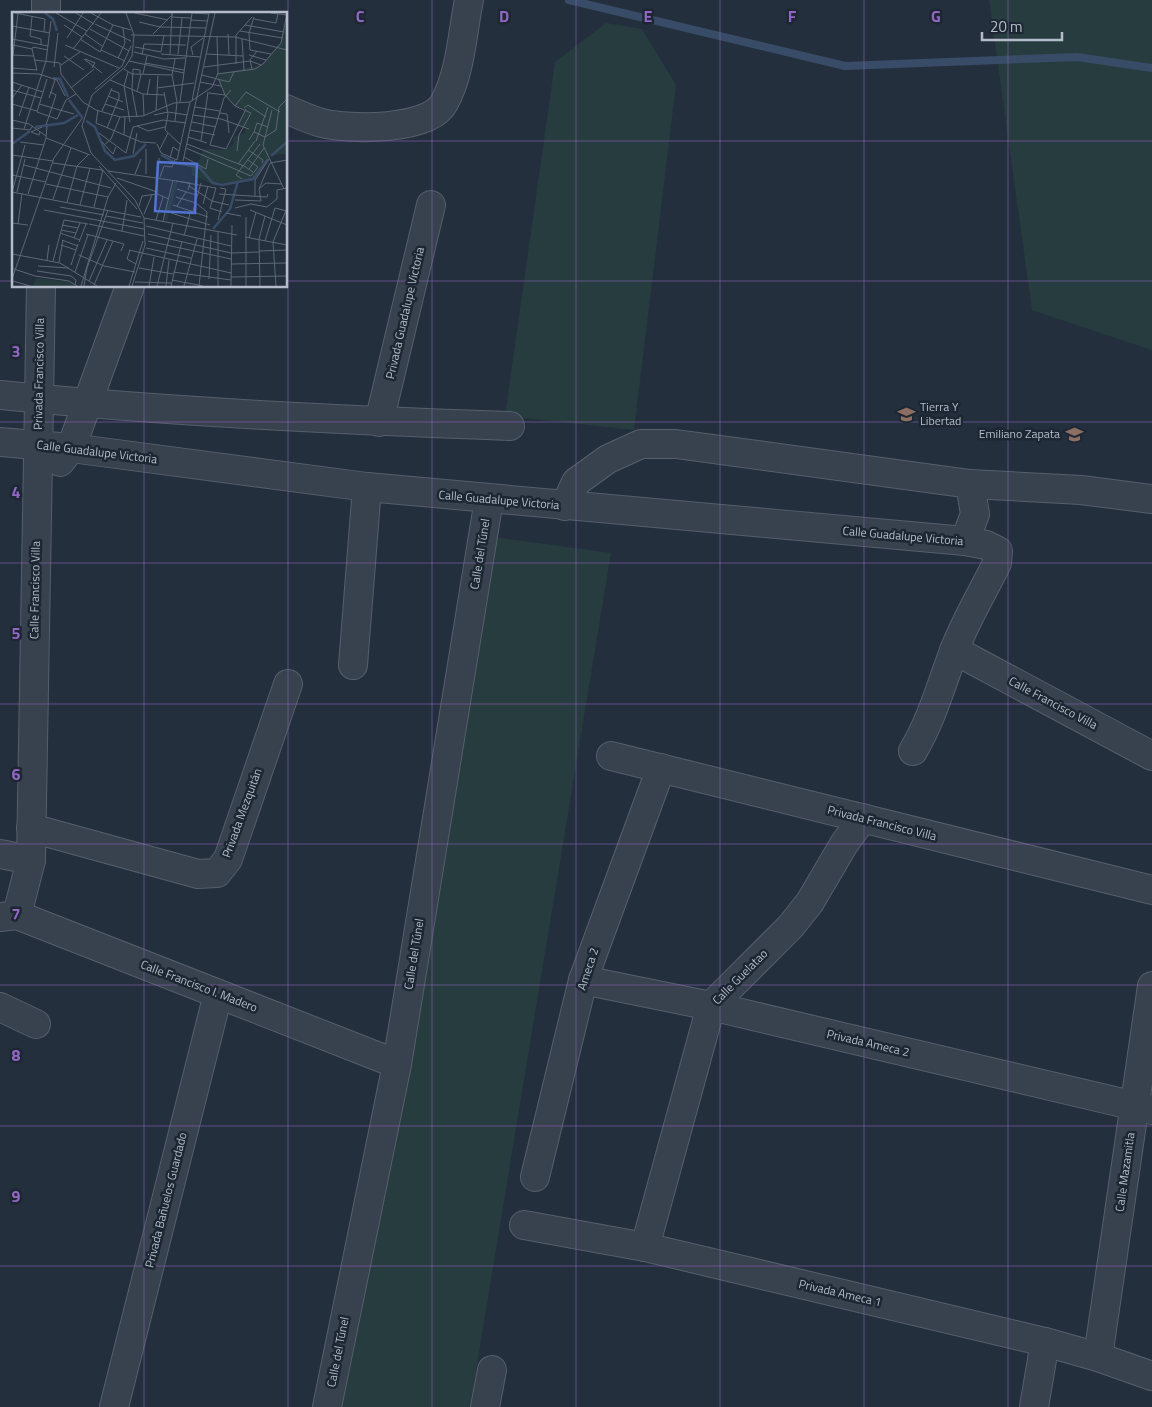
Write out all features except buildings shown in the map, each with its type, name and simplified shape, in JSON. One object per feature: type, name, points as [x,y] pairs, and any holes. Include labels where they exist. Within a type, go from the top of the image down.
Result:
[{"type":"street","points":[[288,110],[322,123],[352,126],[391,127],[423,120],[444,105],[457,67],[468,3]]},
{"type":"street","name":"Privada Guadalupe Victoria","points":[[379,422],[431,205]]},
{"type":"street","name":"Privada Francisco Villa","points":[[37,491],[41,288]]},
{"type":"street","points":[[37,491],[71,448],[129,288]]},
{"type":"street","points":[[0,395],[88,404],[379,422],[510,426]]},
{"type":"street","name":"Calle Guadalupe Victoria","points":[[0,442],[71,448],[367,487],[965,541],[986,545],[998,551],[997,563],[954,650]]},
{"type":"street","points":[[565,506],[576,482],[608,459],[641,444],[676,444],[970,484],[1081,490],[1152,499]]},
{"type":"street","points":[[965,541],[975,514],[970,484]]},
{"type":"street","points":[[353,665],[367,487]]},
{"type":"street","name":"Calle Francisco Villa","points":[[9,916],[30,860],[37,491]]},
{"type":"street","name":"Calle del Túnel","points":[[327,1407],[396,1064],[489,499]]},
{"type":"street","points":[[913,751],[924,733],[941,692],[954,650]]},
{"type":"street","name":"Calle Francisco Villa","points":[[954,650],[1152,756]]},
{"type":"street","name":"Privada Mezquitán","points":[[31,828],[198,874],[217,873],[228,858],[288,684]]},
{"type":"street","name":"Privada Francisco Villa","points":[[611,756],[1152,890]]},
{"type":"street","name":"Ameca 2","points":[[535,1177],[582,980],[661,768]]},
{"type":"street","name":"Calle Guelatao","points":[[645,1247],[711,1006],[791,926],[810,902],[844,844],[863,818]]},
{"type":"street","points":[[0,854],[30,860]]},
{"type":"street","name":"Calle Francisco I. Madero","points":[[9,916],[218,994],[396,1064]]},
{"type":"street","name":"Privada Ameca 2","points":[[582,980],[711,1006],[1143,1108]]},
{"type":"street","name":"Calle Mazamitla","points":[[1098,1357],[1143,1108],[1152,986]]},
{"type":"street","name":"Privada Bañuelos Guardado","points":[[114,1407],[218,994]]},
{"type":"street","points":[[0,1007],[36,1024]]},
{"type":"street","name":"Privada Ameca 1","points":[[524,1225],[645,1247],[1045,1342],[1098,1357],[1152,1376]]},
{"type":"street","points":[[1034,1407],[1045,1342]]},
{"type":"street","points":[[485,1407],[492,1370]]},
{"type":"green space","points":[[989,0],[1152,0],[1152,350],[1032,310]]},
{"type":"green space","points":[[606,23],[642,29],[676,85],[634,430],[505,416],[555,62]]},
{"type":"green space","points":[[494,537],[611,553],[470,1407],[342,1407],[380,1219]]},
{"type":"waterway","points":[[569,0],[845,66],[1077,57],[1152,68]]},
{"type":"place","name":"Tierra Y Libertad","points":[[906,414]]},
{"type":"place","name":"Emiliano Zapata","points":[[1074,434]]}]
